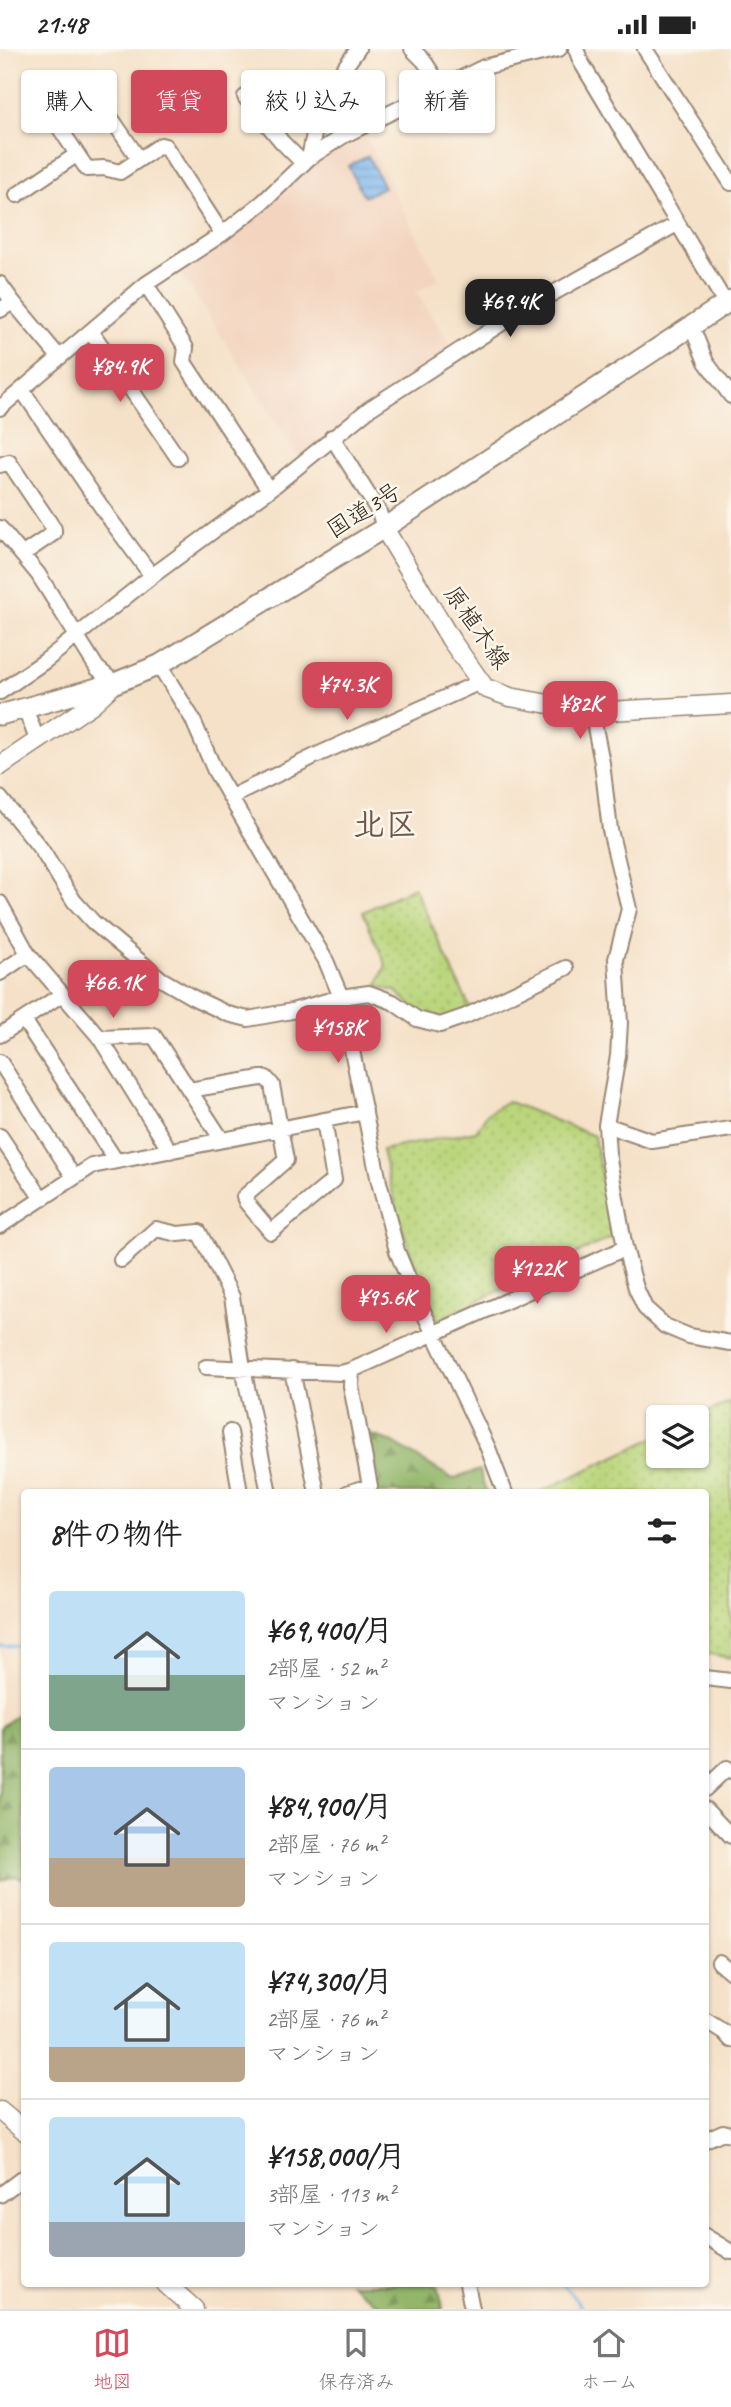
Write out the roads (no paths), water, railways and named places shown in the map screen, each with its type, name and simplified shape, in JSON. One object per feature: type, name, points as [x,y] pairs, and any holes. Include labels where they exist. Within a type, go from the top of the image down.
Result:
[{"type":"highway","name":"国道3号","points":[[0,715],[115,683],[159,665],[384,528],[729,302]]},
{"type":"main road","name":"原植木線","points":[[384,528],[451,640],[485,688],[510,697],[592,712],[731,704]]},
{"type":"main road","points":[[0,766],[92,704],[115,683]]},
{"type":"main road","points":[[0,2111],[21,2128]]},
{"type":"main road","points":[[169,2287],[194,2309]]},
{"type":"street","points":[[306,161],[319,110],[334,82],[358,49]]},
{"type":"street","points":[[412,49],[430,70]]},
{"type":"street","points":[[477,70],[559,49]]},
{"type":"street","points":[[576,49],[581,62],[677,223],[729,302]]},
{"type":"street","points":[[645,49],[731,183]]},
{"type":"street","points":[[139,159],[96,96],[92,95],[55,118],[87,169],[104,168],[120,172],[161,145],[165,146],[222,234]]},
{"type":"street","points":[[0,408],[146,284],[222,234],[263,202],[306,161],[343,136],[399,108]]},
{"type":"street","points":[[279,133],[306,161]]},
{"type":"street","points":[[17,195],[76,155]]},
{"type":"street","points":[[0,692],[45,661],[152,576],[270,489],[332,437],[420,374],[516,314],[677,223]]},
{"type":"street","points":[[0,283],[6,306],[60,357]]},
{"type":"street","points":[[146,284],[186,348],[184,362],[270,489]]},
{"type":"street","points":[[691,325],[706,362],[731,396]]},
{"type":"street","points":[[91,331],[178,458]]},
{"type":"street","points":[[22,390],[152,576]]},
{"type":"street","points":[[332,437],[379,512],[384,528]]},
{"type":"street","points":[[0,465],[9,462],[54,529],[54,533],[23,554]]},
{"type":"street","points":[[0,528],[23,554],[97,668],[115,683]]},
{"type":"street","points":[[159,665],[192,718],[215,771],[326,961],[341,997],[379,1182],[397,1251],[488,1448],[503,1489]]},
{"type":"street","points":[[231,797],[480,682]]},
{"type":"street","points":[[25,708],[38,742]]},
{"type":"street","points":[[592,712],[602,763],[610,830],[629,909],[617,959],[620,1034],[606,1125],[608,1154],[625,1248],[636,1288],[645,1308],[665,1326],[689,1336],[731,1343]]},
{"type":"street","points":[[0,798],[41,849],[74,901],[93,922],[161,979],[229,1014],[248,1019],[369,993],[393,1002],[417,1019],[440,1025],[466,1016],[566,968]]},
{"type":"street","points":[[0,904],[4,920],[28,954],[100,1038],[170,1151]]},
{"type":"street","points":[[0,974],[28,954]]},
{"type":"street","points":[[0,1035],[61,995]]},
{"type":"street","points":[[24,1020],[116,1161]]},
{"type":"street","points":[[100,1038],[154,1036],[222,1140]]},
{"type":"street","points":[[0,1062],[73,1176]]},
{"type":"street","points":[[189,1090],[266,1078],[272,1085],[285,1162],[244,1197],[271,1232],[334,1180],[324,1120]]},
{"type":"street","points":[[0,1226],[92,1166],[365,1112]]},
{"type":"street","points":[[606,1125],[652,1141],[731,1129]]},
{"type":"street","points":[[0,1136],[42,1199]]},
{"type":"street","points":[[121,1260],[156,1229],[178,1234],[199,1232],[232,1297],[243,1368],[268,1489]]},
{"type":"street","points":[[206,1367],[341,1373],[352,1370],[625,1248]]},
{"type":"street","points":[[292,1370],[316,1489]]},
{"type":"street","points":[[352,1370],[351,1386],[370,1486],[360,1489]]},
{"type":"street","points":[[230,1432],[239,1489]]},
{"type":"street","points":[[709,1678],[731,1681]]},
{"type":"street","points":[[709,1785],[727,1768],[731,1771]]},
{"type":"street","points":[[709,1813],[730,1834]]},
{"type":"street","points":[[719,1962],[731,1972]]},
{"type":"street","points":[[709,2023],[731,2040]]},
{"type":"street","points":[[709,2138],[723,2132],[731,2134]]},
{"type":"street","points":[[0,2195],[21,2180]]},
{"type":"street","points":[[709,2238],[731,2252]]},
{"type":"street","points":[[468,2287],[472,2309]]},
{"type":"water","points":[[368,156],[384,187],[364,197],[348,166]]},
{"type":"waterway","points":[[0,1646],[21,1646]]},
{"type":"waterway","points":[[565,2287],[583,2309]]},
{"type":"district","name":"北区","points":[[385,824]]}]
